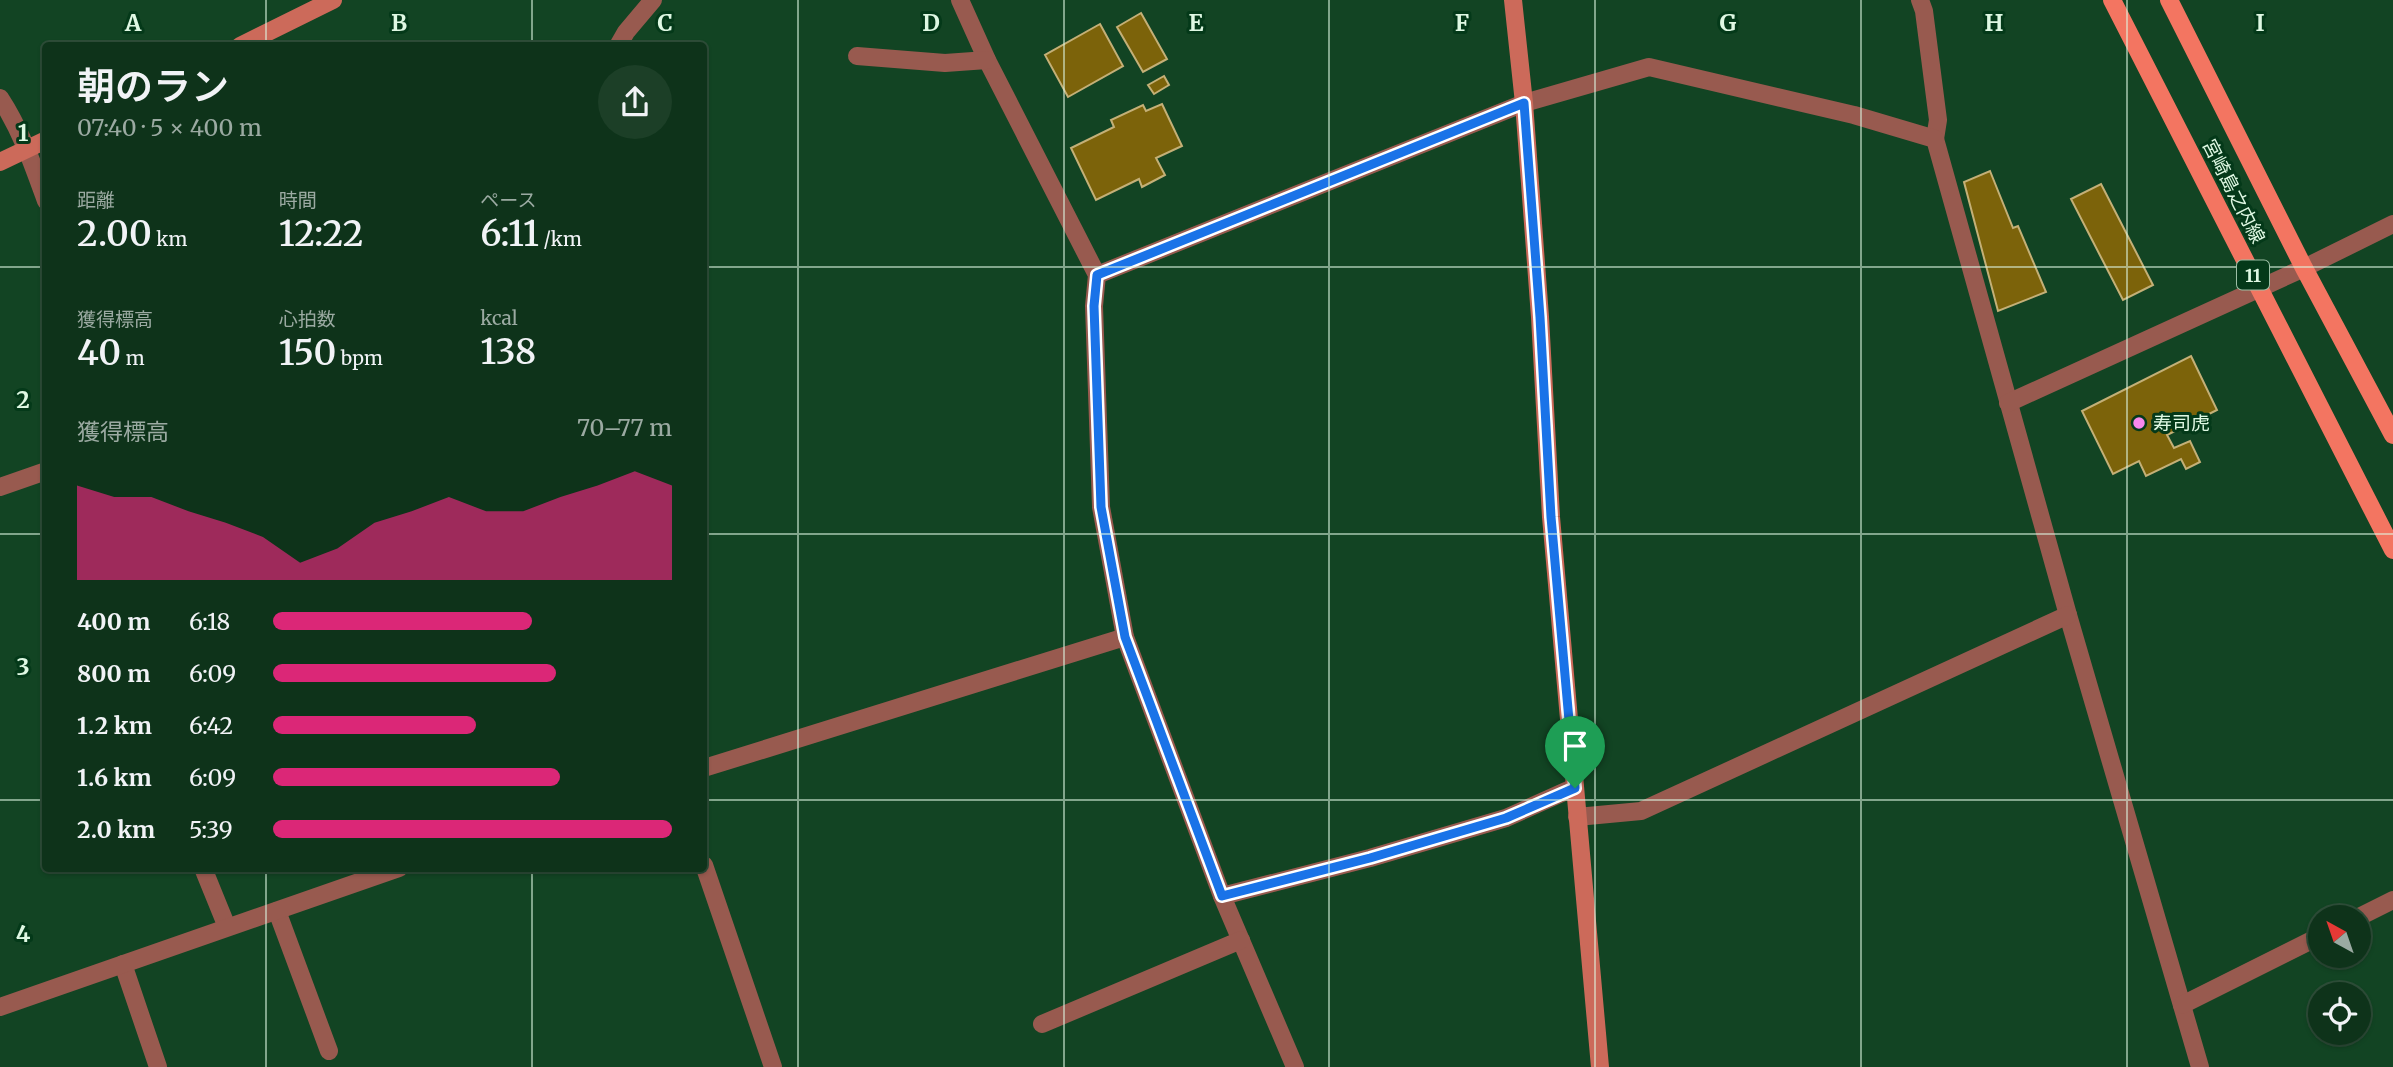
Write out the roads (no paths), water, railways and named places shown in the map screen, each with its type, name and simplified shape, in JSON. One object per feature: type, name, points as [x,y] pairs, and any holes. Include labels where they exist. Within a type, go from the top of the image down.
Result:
[{"type":"main road","name":"宮崎島之内線","points":[[2112,0],[2393,550]]},
{"type":"main road","name":"宮崎島之内線","points":[[2169,0],[2304,268],[2393,435]]},
{"type":"street","points":[[248,42],[333,0]]},
{"type":"street","points":[[620,42],[653,0]]},
{"type":"street","points":[[960,0],[1097,275],[1094,306],[1101,507],[1125,637],[1222,896],[1295,1067]]},
{"type":"street","points":[[1513,0],[1524,103],[1540,317],[1551,517],[1600,1067]]},
{"type":"street","points":[[1920,0],[1924,11],[1938,120],[1935,139],[2068,615],[2200,1067]]},
{"type":"street","points":[[857,56],[945,63],[988,60]]},
{"type":"street","points":[[1097,275],[1524,103],[1649,67],[1854,115],[1935,139]]},
{"type":"street","points":[[0,98],[28,149],[42,189]]},
{"type":"street","points":[[0,162],[42,142]]},
{"type":"street","points":[[2008,403],[2259,286],[2304,268],[2393,224]]},
{"type":"street","points":[[0,487],[42,472]]},
{"type":"street","points":[[1577,817],[1641,811],[2068,615]]},
{"type":"street","points":[[707,767],[1125,637]]},
{"type":"street","points":[[1222,896],[1370,858],[1506,818],[1575,788]]},
{"type":"street","points":[[205,872],[227,927]]},
{"type":"street","points":[[0,1007],[388,872]]},
{"type":"street","points":[[706,872],[773,1067]]},
{"type":"street","points":[[2371,911],[2393,900]]},
{"type":"street","points":[[276,911],[328,1051]]},
{"type":"street","points":[[1042,1024],[1241,940]]},
{"type":"street","points":[[2182,1005],[2308,942]]},
{"type":"street","points":[[123,964],[158,1067]]},
{"type":"place","name":"寿司虎","points":[[2139,423]]}]
